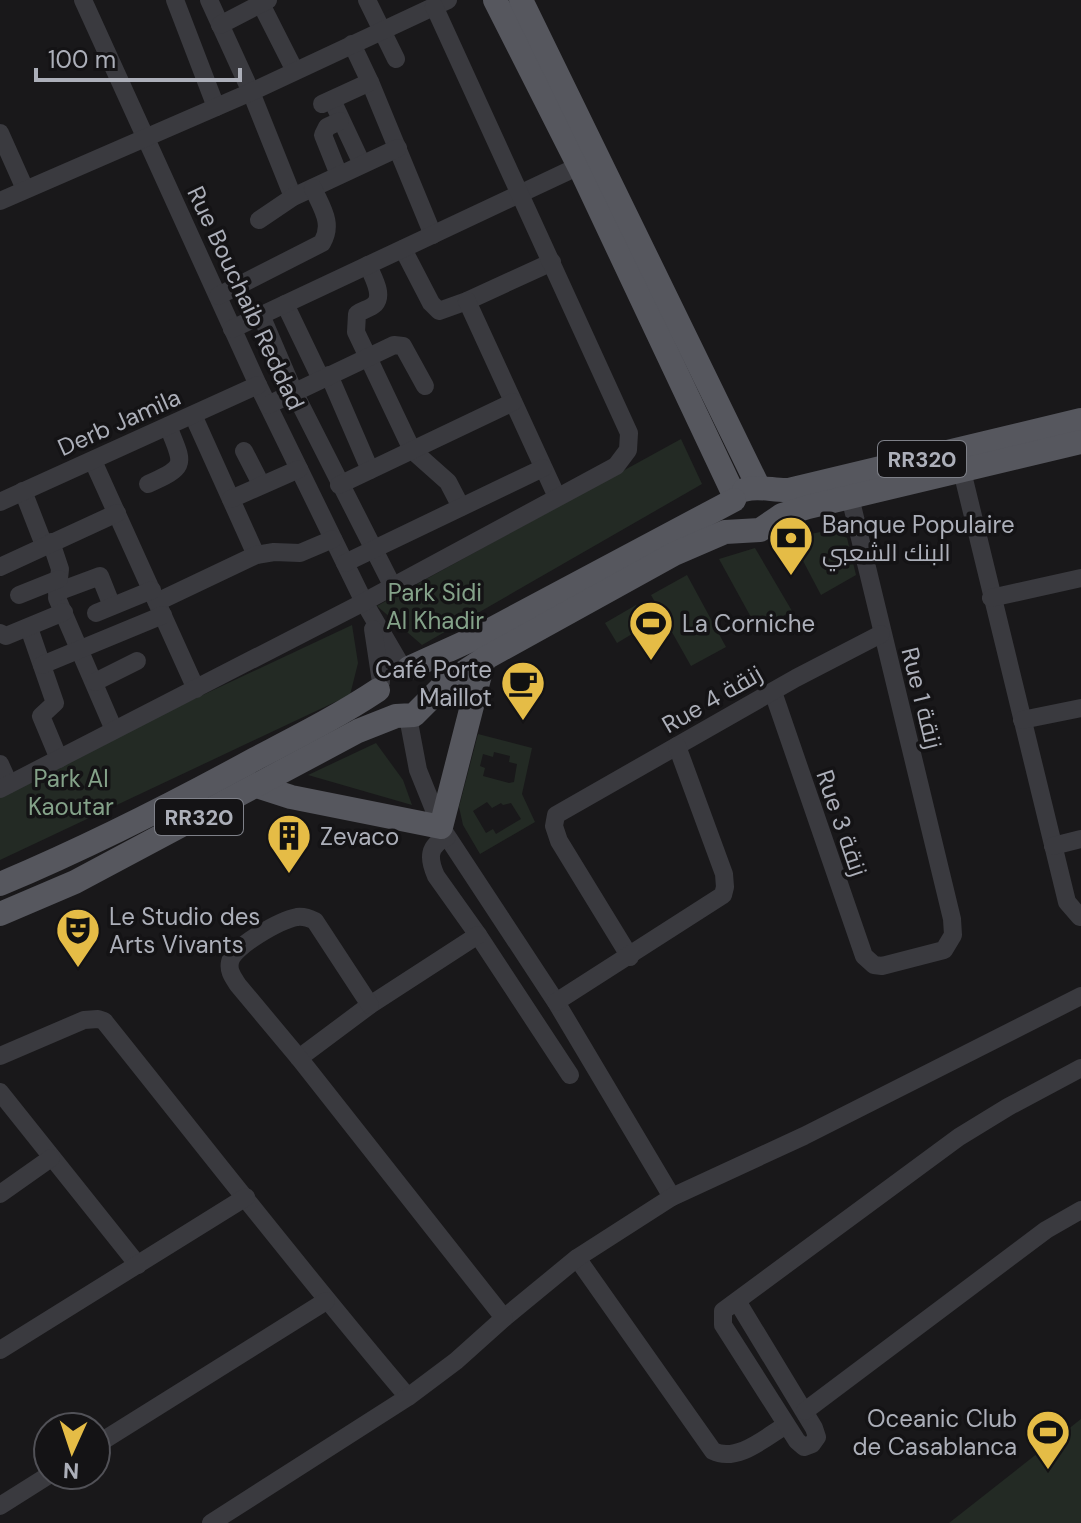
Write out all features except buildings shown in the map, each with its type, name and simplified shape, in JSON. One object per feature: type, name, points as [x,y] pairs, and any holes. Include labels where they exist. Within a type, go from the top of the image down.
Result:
[{"type":"main road","points":[[495,0],[579,166],[734,498],[734,518],[747,530]]},
{"type":"main road","points":[[521,0],[760,489],[770,495],[774,503],[775,513],[771,522]]},
{"type":"main road","name":"RR320","points":[[0,884],[83,849],[202,789],[344,712],[380,686],[389,671],[406,668],[488,631],[746,489],[789,490],[1081,420]]},
{"type":"main road","name":"RR320","points":[[0,914],[75,882],[358,731],[420,711],[444,685],[484,659],[674,554],[721,534],[760,530],[798,509],[1081,442]]},
{"type":"main road","points":[[257,786],[291,797],[444,832],[484,659]]},
{"type":"main road","points":[[406,668],[423,676],[429,692],[428,700]]},
{"type":"main road","points":[[380,686],[381,704],[402,717]]},
{"type":"street","name":"Rue Bouchaib Reddad","points":[[83,0],[258,385],[367,608],[406,668]]},
{"type":"street","points":[[209,0],[251,92],[293,197]]},
{"type":"street","points":[[367,0],[396,59]]},
{"type":"street","points":[[178,1],[216,107]]},
{"type":"street","points":[[220,25],[264,2],[295,71]]},
{"type":"street","points":[[0,201],[251,92],[441,3],[519,195],[629,433],[630,443],[616,466],[393,587],[367,608],[196,689],[5,786],[0,764]]},
{"type":"street","points":[[352,44],[433,235]]},
{"type":"street","points":[[362,164],[327,102],[370,82]]},
{"type":"street","points":[[339,175],[323,135],[327,127],[340,121]]},
{"type":"street","points":[[0,133],[25,189]]},
{"type":"street","points":[[259,220],[293,197],[398,148]]},
{"type":"street","points":[[232,329],[579,166]]},
{"type":"street","points":[[218,296],[322,243],[328,228],[327,221],[313,188]]},
{"type":"street","points":[[403,249],[435,309],[444,310],[552,262]]},
{"type":"street","points":[[368,265],[378,297],[374,305],[357,314],[355,326],[412,450],[448,482],[461,507]]},
{"type":"street","points":[[467,301],[557,497]]},
{"type":"street","points":[[285,304],[352,429],[370,470]]},
{"type":"street","points":[[261,315],[320,446],[393,587]]},
{"type":"street","points":[[268,405],[394,345],[403,346],[425,386]]},
{"type":"street","name":"Derb Jamila","points":[[0,502],[258,385]]},
{"type":"street","points":[[339,485],[513,402]]},
{"type":"street","points":[[193,415],[256,555]]},
{"type":"street","points":[[148,484],[172,474],[179,465],[179,454],[168,426]]},
{"type":"street","points":[[320,446],[352,429]]},
{"type":"street","points":[[244,451],[261,484]]},
{"type":"street","points":[[93,461],[196,689]]},
{"type":"street","points":[[345,563],[543,468]]},
{"type":"street","points":[[231,499],[299,469]]},
{"type":"street","points":[[962,471],[1067,902],[1080,917]]},
{"type":"street","points":[[23,491],[58,560],[58,586],[64,612],[114,730]]},
{"type":"street","name":"Rue 1 زنقة","points":[[850,497],[950,910],[953,935],[944,950],[887,965],[874,965]]},
{"type":"street","points":[[0,567],[117,513]]},
{"type":"street","points":[[42,665],[81,650],[157,602],[256,555],[300,553],[333,539]]},
{"type":"street","points":[[19,595],[100,576],[104,610],[157,602]]},
{"type":"street","points":[[991,598],[1081,578]]},
{"type":"street","name":"Rue Bouchaib Reddad","points":[[367,608],[380,686]]},
{"type":"street","points":[[0,633],[6,636],[64,612]]},
{"type":"street","points":[[29,628],[55,703],[41,716],[59,759]]},
{"type":"street","name":"Rue 4 زنقة","points":[[630,957],[555,832],[554,820],[568,806],[881,634]]},
{"type":"street","points":[[95,682],[137,661]]},
{"type":"street","name":"Rue 3 زنقة","points":[[773,692],[859,947],[866,960],[874,965]]},
{"type":"street","points":[[1022,720],[1081,708]]},
{"type":"street","points":[[402,717],[418,770],[444,832],[556,1002],[672,1197]]},
{"type":"street","points":[[556,1002],[721,898],[725,887],[722,867],[677,746]]},
{"type":"street","points":[[444,832],[433,845],[431,866],[570,1075]]},
{"type":"street","points":[[1053,846],[1081,839]]},
{"type":"street","points":[[370,1005],[315,921],[307,917],[286,921],[241,947],[232,956],[230,973],[504,1318]]},
{"type":"street","points":[[299,1058],[370,1005],[478,935]]},
{"type":"street","points":[[211,1523],[408,1397],[456,1361],[577,1258],[672,1197],[804,1136],[1081,996]]},
{"type":"street","points":[[0,1056],[84,1020],[104,1021],[326,1301],[408,1397]]},
{"type":"street","points":[[737,1301],[805,1411],[816,1433],[816,1441],[812,1444],[804,1447],[786,1425],[723,1325],[723,1311],[959,1137],[1081,1068]]},
{"type":"street","points":[[0,1092],[138,1265]]},
{"type":"street","points":[[0,1194],[51,1158]]},
{"type":"street","points":[[1,1348],[246,1197]]},
{"type":"street","points":[[805,1411],[1046,1230],[1081,1210]]},
{"type":"street","points":[[577,1258],[713,1451],[736,1454],[786,1425]]},
{"type":"street","points":[[112,1435],[326,1301]]},
{"type":"street","points":[[0,1506],[32,1486]]},
{"type":"green space","name":"Park Sidi Al Khadir","points":[[681,439],[702,484],[422,645],[377,606]]},
{"type":"green space","points":[[830,530],[847,538],[856,575],[821,595],[791,538]]},
{"type":"green space","points":[[755,548],[792,611],[758,630],[719,559]]},
{"type":"green space","points":[[687,575],[726,647],[691,666],[651,595]]},
{"type":"green space","points":[[636,605],[647,625],[617,643],[605,623]]},
{"type":"green space","name":"Park Al Kaoutar","points":[[352,625],[358,663],[350,695],[0,860],[0,790]]},
{"type":"green space","points":[[478,734],[532,748],[522,794],[535,822],[480,854],[463,825],[459,807]],"holes":[[[494,752],[510,756],[509,762],[517,764],[514,782],[483,776],[485,768],[480,766],[483,754],[493,757]],[[487,802],[492,808],[501,803],[511,803],[521,819],[496,834],[493,829],[486,833],[473,811]]]},
{"type":"green space","points":[[376,743],[403,780],[412,805],[308,775]]},
{"type":"green space","name":"Oceanic Club de Casablanca","points":[[1081,1419],[1081,1523],[949,1523]]},
{"type":"place","name":"Banque Populaire البنك الشعبي","points":[[791,577]]},
{"type":"place","name":"La Corniche","points":[[651,662]]},
{"type":"place","name":"Café Porte Maillot","points":[[523,722]]},
{"type":"place","name":"Zevaco","points":[[289,875]]},
{"type":"place","name":"Le Studio des Arts Vivants","points":[[78,969]]},
{"type":"place","name":"Oceanic Club de Casablanca","points":[[1048,1471]]}]
